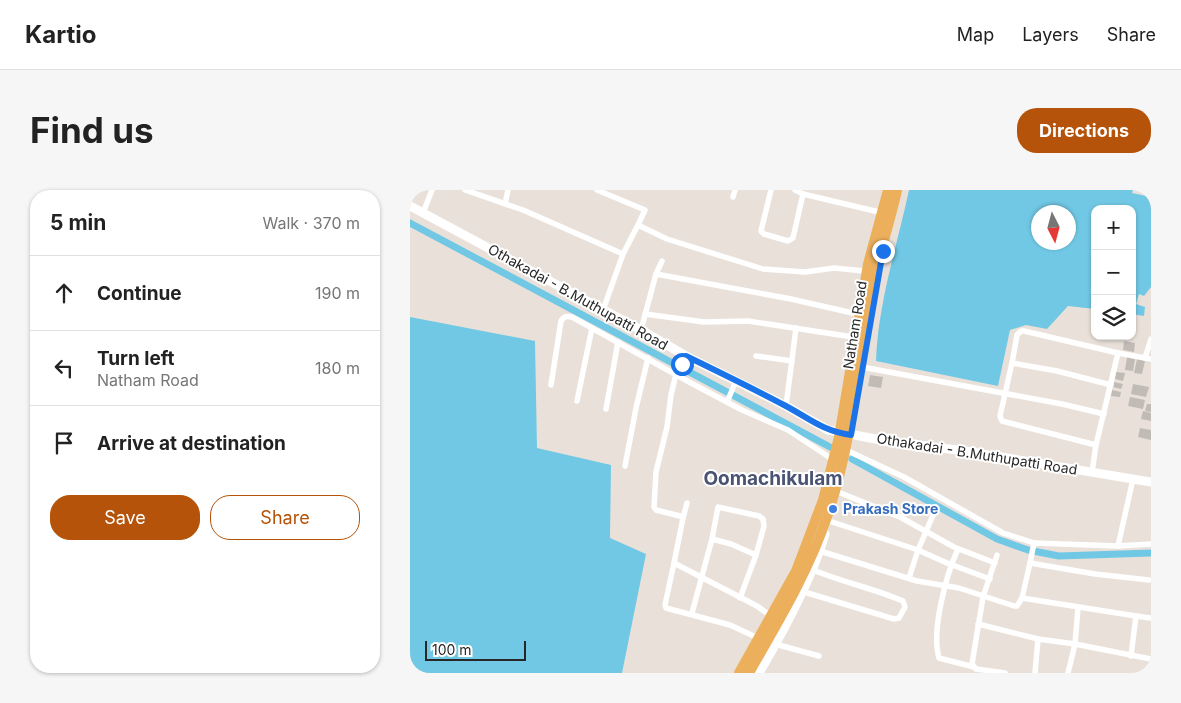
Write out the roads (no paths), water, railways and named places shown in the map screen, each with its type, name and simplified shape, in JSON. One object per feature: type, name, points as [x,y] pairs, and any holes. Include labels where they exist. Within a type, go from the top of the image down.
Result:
[{"type":"highway","points":[[738,673],[796,571],[823,500],[839,437],[868,264],[886,190]]},
{"type":"highway","points":[[749,673],[797,589],[823,529],[832,501],[847,440],[878,258],[898,190]]},
{"type":"main road","name":"Natham Road","points":[[738,673],[791,578],[807,541],[823,493],[838,433],[864,271],[886,190]]},
{"type":"main road","name":"Natham Road","points":[[758,673],[775,644],[820,551],[838,492],[851,435],[880,263],[898,190]]},
{"type":"main road","name":"Othakadai - B.Muthupatti Road","points":[[410,206],[686,356],[786,406],[823,428],[838,433],[965,451],[1151,482]]},
{"type":"street","points":[[424,213],[432,190]]},
{"type":"street","points":[[465,190],[505,204],[623,254]]},
{"type":"street","points":[[505,204],[508,190]]},
{"type":"street","points":[[597,190],[645,210],[623,254],[603,310]]},
{"type":"street","points":[[771,190],[761,231],[764,234],[788,241],[793,238],[803,194]]},
{"type":"street","points":[[795,190],[803,194],[879,212]]},
{"type":"street","points":[[638,225],[666,239],[763,269],[805,272],[834,268],[864,271]]},
{"type":"street","points":[[641,330],[656,274],[662,261]]},
{"type":"street","points":[[656,274],[857,314]]},
{"type":"street","points":[[645,314],[704,322],[748,321],[853,337]]},
{"type":"street","points":[[551,385],[561,321],[563,317],[572,317],[648,358],[679,369],[729,396],[788,430],[832,459]]},
{"type":"street","points":[[577,401],[592,328]]},
{"type":"street","points":[[786,406],[796,328]]},
{"type":"street","points":[[1096,445],[1004,423],[1000,416],[1012,363],[1016,335],[1024,331],[1148,358],[1151,339]]},
{"type":"street","points":[[606,409],[618,342]]},
{"type":"street","points":[[1092,472],[1096,445],[1118,353]]},
{"type":"street","points":[[683,518],[656,510],[654,504],[656,472],[667,427],[671,395],[679,369],[686,356]]},
{"type":"street","points":[[756,356],[792,361]]},
{"type":"street","points":[[625,466],[648,358]]},
{"type":"street","points":[[1012,363],[1057,371],[1111,385]]},
{"type":"street","points":[[862,367],[1062,404],[1104,414]]},
{"type":"street","points":[[729,396],[736,381]]},
{"type":"street","points":[[848,451],[904,477],[1003,533],[1034,546],[1151,544]]},
{"type":"street","points":[[1118,546],[1133,479]]},
{"type":"street","points":[[838,492],[900,517],[958,549],[995,563]]},
{"type":"street","points":[[687,503],[665,605],[669,609],[730,625],[758,638]]},
{"type":"street","points":[[692,614],[712,539],[718,507],[760,516],[763,519],[764,526],[756,555],[740,598]]},
{"type":"street","points":[[909,578],[918,550],[934,513]]},
{"type":"street","points":[[829,521],[918,550],[990,579]]},
{"type":"street","points":[[712,539],[731,544],[756,555]]},
{"type":"street","points":[[820,551],[909,578],[959,588],[1017,606],[1022,598],[1034,546]]},
{"type":"street","points":[[958,549],[951,564],[945,586],[938,626],[937,652],[939,658],[1005,673]]},
{"type":"street","points":[[974,667],[972,664],[983,597],[997,555]]},
{"type":"street","points":[[1031,560],[1094,574],[1149,580]]},
{"type":"street","points":[[674,563],[771,616]]},
{"type":"street","points":[[801,591],[894,620],[899,618],[905,607],[903,601],[887,594],[811,570]]},
{"type":"street","points":[[1022,598],[1151,618]]},
{"type":"street","points":[[1068,673],[1075,644],[1078,608]]},
{"type":"street","points":[[1131,656],[1136,616]]},
{"type":"street","points":[[978,624],[1038,640],[1075,644],[1151,659]]},
{"type":"street","points":[[1035,673],[1038,640]]},
{"type":"street","points":[[775,644],[819,656]]},
{"type":"water","points":[[909,190],[1133,190],[1132,193],[1151,197],[1151,287],[1144,296],[1139,294],[1136,304],[1136,205],[1091,205],[1091,309],[1068,306],[1047,329],[1026,325],[1010,330],[998,386],[876,361],[880,318]]},
{"type":"water","points":[[1136,304],[1145,307],[1144,316],[1136,315]]},
{"type":"water","points":[[410,317],[535,341],[537,448],[611,465],[610,538],[646,554],[622,673],[410,673]]},
{"type":"waterway","points":[[410,223],[830,447]]},
{"type":"waterway","points":[[852,459],[997,539],[1028,550],[1059,556],[1151,553]]},
{"type":"place","name":"Prakash Store","points":[[833,509]]},
{"type":"district","name":"Oomachikulam","points":[[773,478]]}]
